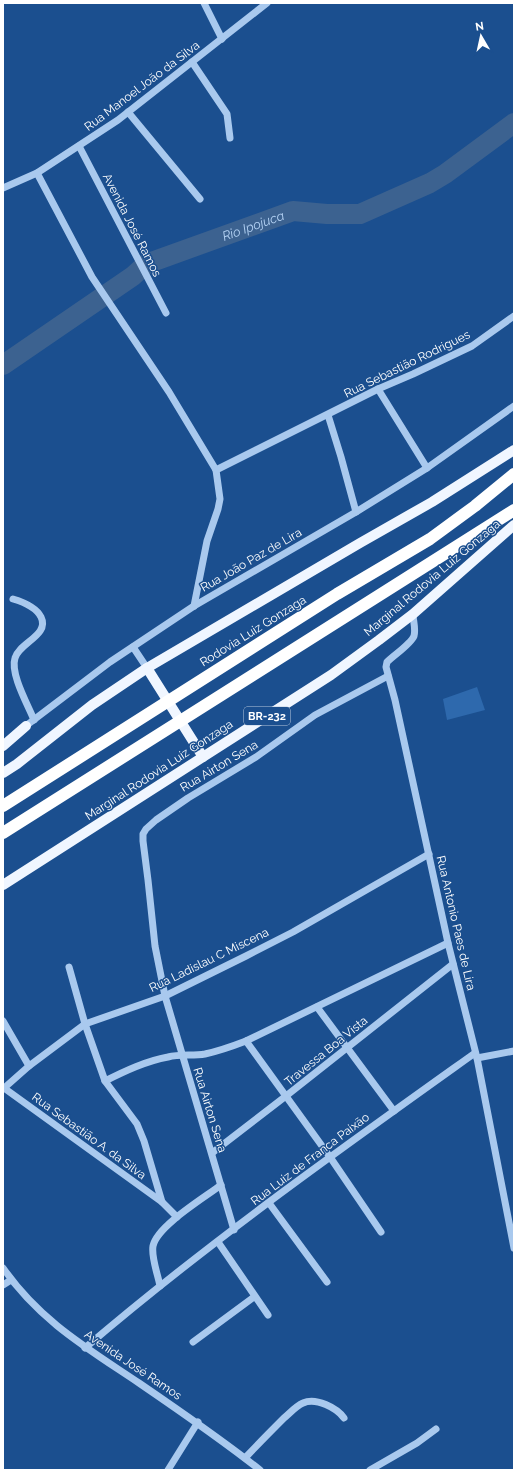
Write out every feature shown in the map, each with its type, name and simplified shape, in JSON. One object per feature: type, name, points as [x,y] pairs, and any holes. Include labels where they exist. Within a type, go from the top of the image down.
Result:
[{"type":"highway","name":"Rodovia Luiz Gonzaga","points":[[3,806],[330,598],[430,539],[475,506],[514,474]]},
{"type":"highway","points":[[3,833],[514,510]]},
{"type":"main road","points":[[3,773],[17,764],[92,705],[147,668],[432,502],[514,450]]},
{"type":"main road","name":"Marginal Rodovia Luiz Gonzaga","points":[[3,885],[331,675],[413,614],[514,524]]},
{"type":"main road","points":[[147,668],[203,757]]},
{"type":"main road","points":[[3,746],[30,723]]},
{"type":"street","points":[[204,3],[222,38]]},
{"type":"street","name":"Rua Manoel João da Silva","points":[[3,188],[37,173],[118,120],[267,3]]},
{"type":"street","points":[[192,62],[227,114],[230,138]]},
{"type":"street","points":[[128,112],[200,199]]},
{"type":"street","name":"Avenida José Ramos","points":[[79,146],[166,313]]},
{"type":"street","points":[[37,173],[92,277],[168,392],[216,470],[220,499],[208,540],[194,606]]},
{"type":"street","name":"Rua Sebastião Rodrigues","points":[[216,470],[378,389],[472,346],[514,316]]},
{"type":"street","points":[[378,389],[427,468]]},
{"type":"street","name":"Rua João Paz de Lira","points":[[3,739],[30,723],[82,683],[194,606],[356,512],[427,468],[514,406]]},
{"type":"street","points":[[328,415],[356,512]]},
{"type":"street","points":[[13,599],[25,603],[35,610],[43,622],[39,633],[18,652],[14,665],[30,723]]},
{"type":"street","points":[[388,676],[386,667],[388,662],[414,637],[413,614]]},
{"type":"street","points":[[133,647],[147,668]]},
{"type":"street","name":"Rua Airton Sena","points":[[234,1230],[164,996],[155,946],[143,834],[146,829],[188,798],[256,757],[315,715],[388,676]]},
{"type":"street","name":"Rua Antonio Paes de Lira","points":[[388,676],[396,700],[410,774],[448,943],[476,1056],[514,1248]]},
{"type":"street","name":"Rua Ladislau C Miscena","points":[[3,1088],[29,1066],[85,1024],[164,996],[293,932],[429,854]]},
{"type":"street","points":[[105,1081],[130,1069],[167,1057],[204,1054],[221,1050],[246,1041],[448,943]]},
{"type":"street","name":"Travessa Boa Vista","points":[[212,1153],[453,964]]},
{"type":"street","points":[[69,967],[85,1024],[105,1081],[137,1124],[144,1141],[162,1202]]},
{"type":"street","points":[[317,1007],[394,1111]]},
{"type":"street","points":[[3,1022],[29,1066]]},
{"type":"street","points":[[246,1041],[330,1157],[381,1232]]},
{"type":"street","name":"Rua Luiz de Franca Paixão","points":[[85,1348],[160,1286],[330,1157],[394,1111],[476,1056],[514,1051]]},
{"type":"street","name":"Rua Sebastião A. da Silva","points":[[3,1088],[162,1202],[177,1217]]},
{"type":"street","points":[[160,1286],[153,1255],[153,1246],[157,1237],[162,1230],[177,1217],[221,1185]]},
{"type":"street","points":[[269,1203],[327,1282]]},
{"type":"street","points":[[218,1242],[254,1297],[268,1315]]},
{"type":"street","name":"Avenida José Ramos","points":[[3,1268],[24,1296],[46,1317],[85,1348],[198,1422],[260,1470]]},
{"type":"street","points":[[3,1285],[11,1280]]},
{"type":"street","points":[[193,1342],[254,1297]]},
{"type":"street","points":[[245,1458],[265,1436],[302,1403],[313,1401],[329,1406],[341,1414],[344,1418]]},
{"type":"street","points":[[168,1470],[198,1422]]},
{"type":"street","points":[[370,1470],[417,1443],[436,1429]]},
{"type":"shaded area","points":[[477,687],[485,710],[447,720],[443,699]]},
{"type":"waterway","name":"Rio Ipojuca","points":[[3,365],[133,276],[146,264],[293,211],[327,214],[360,214],[430,183],[445,174],[514,123]]}]
